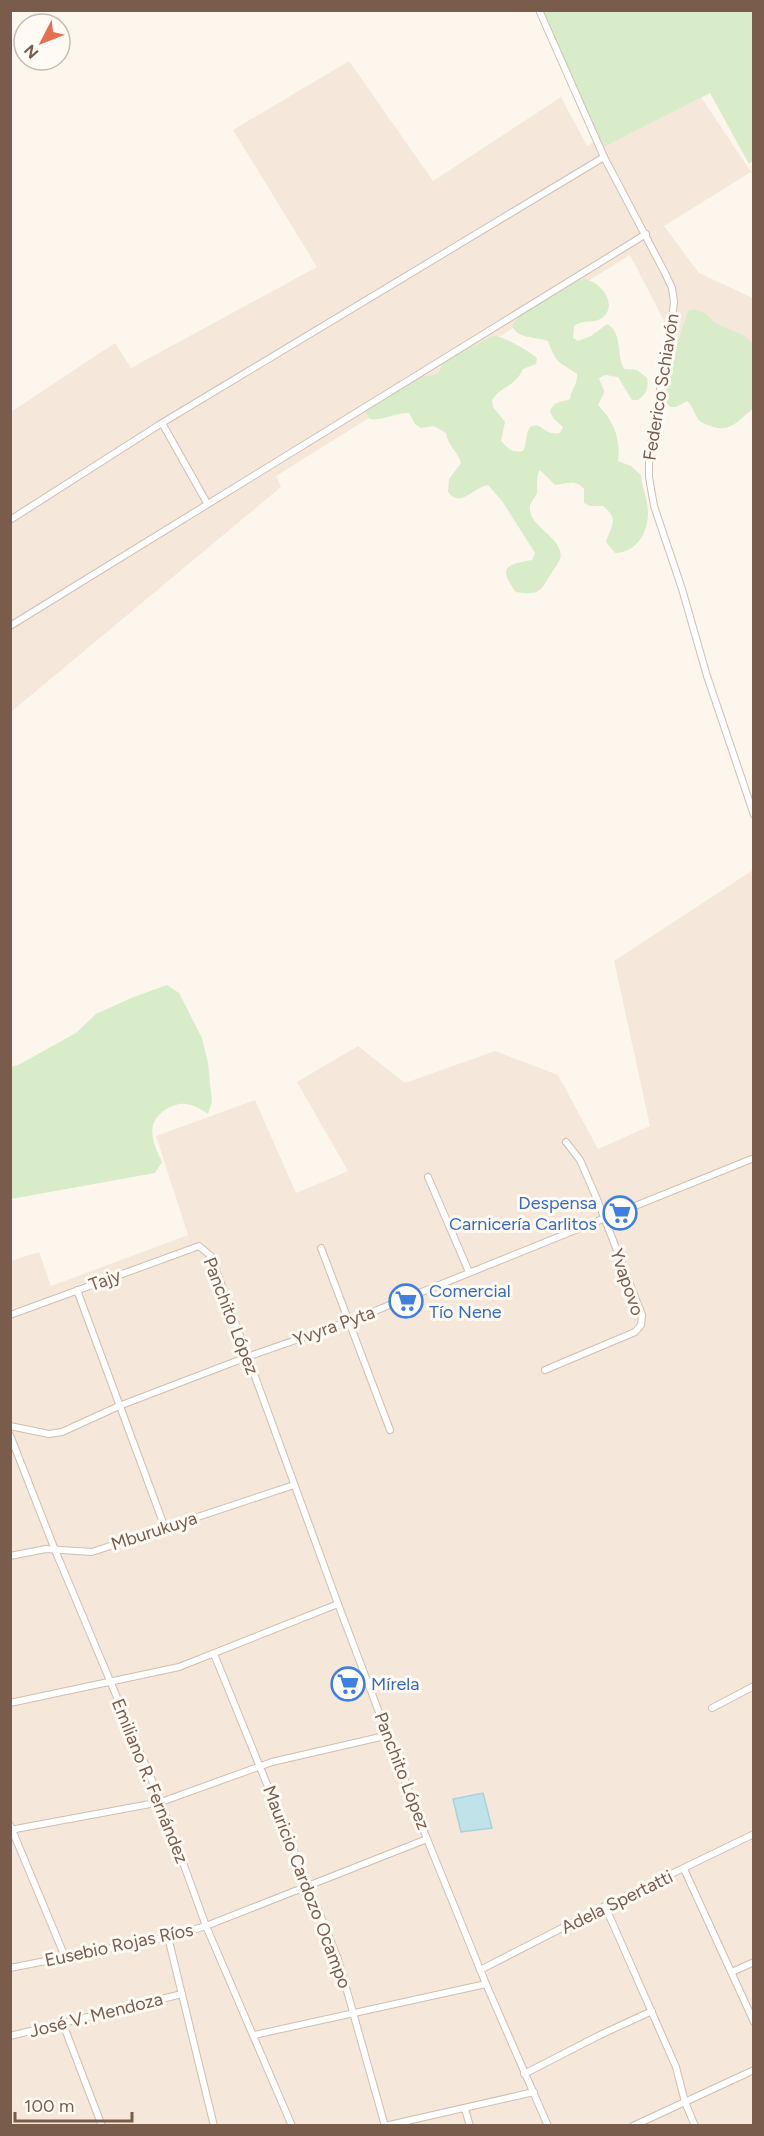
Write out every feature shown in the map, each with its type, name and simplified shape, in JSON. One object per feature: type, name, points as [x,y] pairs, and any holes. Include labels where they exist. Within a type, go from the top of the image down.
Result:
[{"type":"street","name":"Federico Schiavón","points":[[539,10],[604,157],[646,234],[672,288],[674,302],[649,456],[649,477],[654,506],[753,815]]},
{"type":"street","points":[[10,520],[162,423],[604,157]]},
{"type":"street","points":[[10,626],[646,234]]},
{"type":"street","points":[[162,423],[207,503]]},
{"type":"street","name":"Yvapovo","points":[[544,1370],[635,1332],[641,1325],[642,1315],[580,1160],[566,1142]]},
{"type":"street","name":"Yvyra Pyta","points":[[10,1426],[49,1434],[55,1433],[247,1357],[350,1321],[753,1158]]},
{"type":"street","points":[[428,1177],[469,1272]]},
{"type":"street","name":"Tajy","points":[[10,1315],[199,1246]]},
{"type":"street","name":"Panchito López","points":[[199,1246],[211,1256],[338,1604],[427,1839],[480,1970],[548,2126]]},
{"type":"street","points":[[321,1248],[390,1430]]},
{"type":"street","points":[[77,1290],[165,1528]]},
{"type":"street","name":"Emiliano R. Fernández","points":[[10,1435],[55,1550],[161,1802],[206,1926],[292,2126]]},
{"type":"street","name":"Mburukuya","points":[[10,1556],[46,1549],[92,1552],[294,1485]]},
{"type":"street","points":[[10,1703],[179,1667],[338,1604]]},
{"type":"street","name":"Mauricio Cardozo Ocampo","points":[[214,1654],[338,1959],[385,2125]]},
{"type":"street","points":[[712,1708],[753,1686]]},
{"type":"street","points":[[65,1957],[11,1828],[161,1802],[261,1766],[389,1735]]},
{"type":"street","name":"Adela Spertatti","points":[[480,1970],[604,1906],[753,1834]]},
{"type":"street","name":"Eusebio Rojas Ríos","points":[[10,1968],[168,1937],[206,1926],[427,1839]]},
{"type":"street","points":[[684,1869],[753,2022]]},
{"type":"street","points":[[604,1906],[676,2067],[685,2102],[695,2126]]},
{"type":"street","points":[[168,1937],[214,2126]]},
{"type":"street","points":[[732,1972],[753,1962]]},
{"type":"street","points":[[254,2035],[486,1984]]},
{"type":"street","name":"José V. Mendoza","points":[[10,2036],[182,1994]]},
{"type":"street","points":[[524,2074],[600,2035],[652,2012]]},
{"type":"street","points":[[63,2024],[102,2126]]},
{"type":"street","points":[[633,2126],[753,2070]]},
{"type":"street","points":[[385,2125],[534,2092]]},
{"type":"street","points":[[465,2109],[470,2126]]},
{"type":"shaded area","points":[[349,61],[433,181],[561,97],[587,146],[689,79],[751,172],[664,226],[699,273],[753,298],[753,380],[674,340],[630,255],[276,476],[281,487],[11,712],[11,412],[115,343],[131,368],[317,267],[233,130]]},
{"type":"shaded area","points":[[753,870],[753,2125],[11,2125],[10,1261],[39,1252],[51,1286],[188,1235],[156,1136],[255,1100],[296,1193],[348,1171],[297,1082],[358,1046],[405,1083],[495,1051],[558,1075],[598,1149],[650,1126],[614,961]]},
{"type":"green space","points":[[543,11],[753,11],[753,161],[749,164],[710,93],[603,147]]},
{"type":"green space","points":[[583,279],[601,288],[609,306],[602,318],[574,326],[573,338],[578,341],[591,336],[607,324],[615,332],[624,369],[637,370],[647,378],[648,385],[645,393],[638,400],[632,400],[618,377],[605,375],[599,378],[604,392],[598,405],[615,431],[618,461],[631,466],[641,475],[648,508],[646,528],[635,546],[615,553],[606,542],[613,523],[608,511],[603,506],[590,506],[584,503],[584,489],[581,486],[571,483],[555,485],[540,470],[537,478],[537,493],[530,510],[535,521],[557,545],[560,558],[541,589],[532,593],[516,592],[506,572],[511,565],[532,560],[535,553],[502,501],[488,485],[462,498],[453,497],[448,492],[449,479],[461,463],[446,433],[434,426],[421,428],[415,424],[409,413],[370,419],[366,413],[371,402],[401,382],[409,378],[436,374],[442,360],[488,338],[498,336],[516,344],[537,358],[536,364],[523,369],[512,383],[492,400],[493,407],[505,422],[501,441],[511,450],[523,451],[530,427],[537,425],[550,433],[560,433],[563,427],[553,418],[550,411],[556,403],[570,399],[577,374],[558,361],[548,341],[523,336],[512,326],[523,313],[533,306]]},
{"type":"green space","points":[[694,309],[706,314],[715,323],[743,335],[753,344],[753,409],[728,427],[716,428],[702,422],[687,401],[676,407],[670,407],[663,397],[661,398],[688,311]]},
{"type":"green space","points":[[167,985],[179,993],[202,1038],[208,1063],[212,1102],[208,1114],[195,1106],[181,1104],[171,1107],[158,1116],[153,1125],[152,1135],[162,1162],[155,1173],[11,1199],[11,1067],[76,1033],[96,1014]]},
{"type":"water","points":[[483,1793],[492,1828],[461,1832],[453,1799]]},
{"type":"place","name":"Despensa Carnicería Carlitos","points":[[620,1213]]},
{"type":"place","name":"Comercial Tío Nene","points":[[406,1301]]},
{"type":"place","name":"Mírela","points":[[348,1684]]}]
